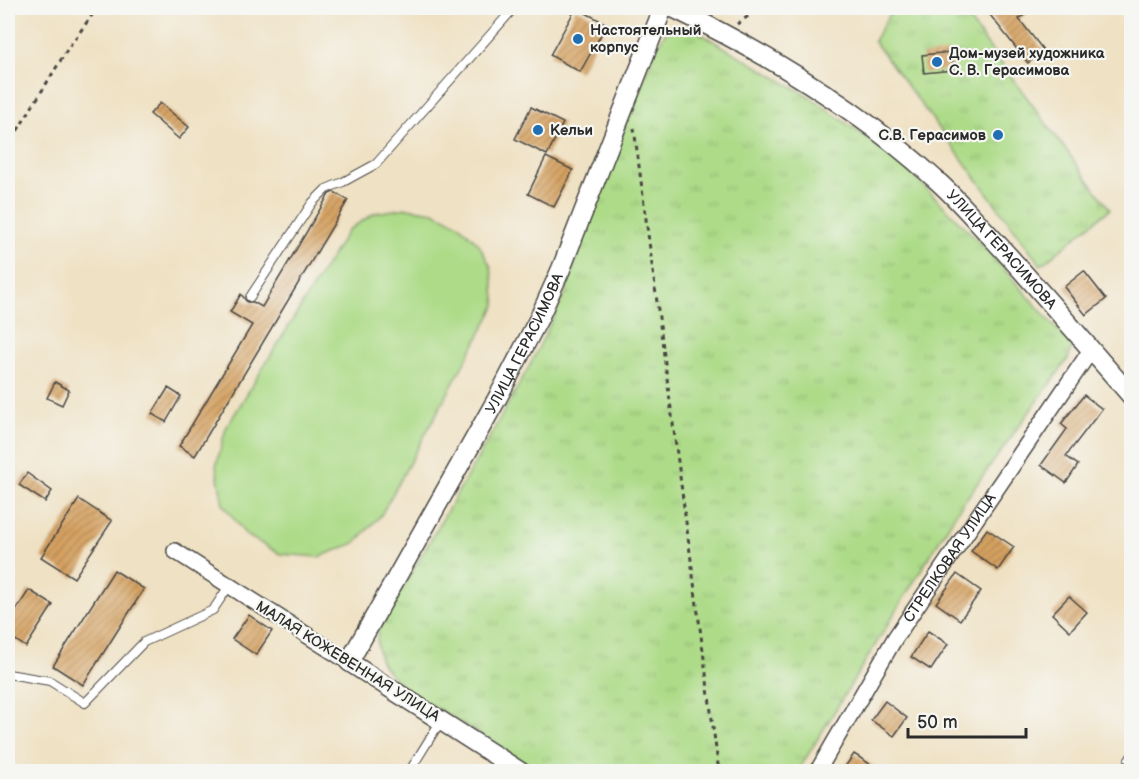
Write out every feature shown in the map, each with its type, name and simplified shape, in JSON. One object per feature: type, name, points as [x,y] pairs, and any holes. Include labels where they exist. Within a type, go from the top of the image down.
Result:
[{"type":"street","name":"УЛИЦА ГЕРАСИМОВА","points":[[350,662],[498,397],[539,318],[561,268],[663,8]]},
{"type":"street","name":"УЛИЦА ГЕРАСИМОВА","points":[[673,8],[835,99],[933,176],[1016,264],[1131,397]]},
{"type":"street","name":"СТРЕЛКОВАЯ УЛИЦА","points":[[817,771],[895,638],[1091,350]]},
{"type":"street","name":"МАЛАЯ КОЖЕВЕННАЯ УЛИЦА","points":[[175,551],[521,771]]},
{"type":"lane","points":[[250,297],[312,202],[326,189],[376,164],[514,8]]},
{"type":"lane","points":[[8,675],[50,681],[85,703],[144,642],[213,610],[230,586]]},
{"type":"lane","points":[[410,771],[441,720]]},
{"type":"path","points":[[8,146],[67,50],[97,8]]},
{"type":"path","points":[[727,37],[738,23],[760,8]]},
{"type":"path","points":[[634,127],[719,771]]},
{"type":"green space","points":[[893,8],[960,8],[1110,209],[1041,265],[874,41]]},
{"type":"green space","points":[[680,26],[696,31],[810,97],[900,162],[986,249],[1072,346],[1068,359],[958,510],[798,771],[538,771],[406,689],[392,676],[380,658],[378,631],[531,363],[566,292],[583,236],[654,52],[665,33]]},
{"type":"green space","points":[[407,208],[434,212],[458,224],[478,243],[491,267],[496,305],[381,515],[355,543],[319,557],[280,554],[246,535],[223,504],[216,466],[226,428],[348,230],[375,213]]},
{"type":"building","points":[[576,8],[607,24],[580,72],[550,55]]},
{"type":"building","points":[[1000,8],[1034,8],[1019,19],[1044,51],[1028,63],[990,15]]},
{"type":"building","name":"Дом-музей художника С. В. Герасимова","points":[[951,52],[953,70],[924,73],[922,55]]},
{"type":"building","points":[[160,103],[189,127],[179,139],[150,114]]},
{"type":"building","points":[[531,107],[563,123],[547,155],[515,139]]},
{"type":"building","points":[[546,157],[573,170],[554,207],[528,194]]},
{"type":"building","points":[[334,192],[348,200],[195,456],[179,446],[252,325],[230,312],[241,294],[247,302],[253,302],[262,307],[329,194]]},
{"type":"building","points":[[1084,271],[1106,299],[1086,315],[1064,287]]},
{"type":"building","points":[[55,382],[69,390],[62,405],[47,398]]},
{"type":"building","points":[[168,388],[181,396],[166,422],[152,414]]},
{"type":"building","points":[[1084,395],[1102,409],[1066,456],[1078,465],[1066,483],[1041,465],[1067,429],[1061,424]]},
{"type":"building","points":[[27,473],[52,491],[45,502],[19,485]]},
{"type":"building","points":[[79,499],[112,521],[74,578],[41,557]]},
{"type":"building","points":[[987,529],[1014,547],[998,570],[971,551]]},
{"type":"building","points":[[114,570],[144,589],[83,685],[53,666]]},
{"type":"building","points":[[957,574],[981,591],[960,620],[936,603]]},
{"type":"building","points":[[29,590],[53,605],[26,647],[8,635],[8,623]]},
{"type":"building","points":[[1069,596],[1087,612],[1070,631],[1052,614]]},
{"type":"building","points":[[249,615],[272,631],[256,655],[232,639]]},
{"type":"building","points":[[928,631],[948,644],[931,670],[911,657]]},
{"type":"building","points":[[885,701],[907,718],[894,736],[871,720]]},
{"type":"building","points":[[854,754],[881,771],[842,771]]},
{"type":"place","name":"Настоятельный корпус","points":[[578,39]]},
{"type":"place","name":"Дом-музей художника С. В. Герасимова","points":[[937,62]]},
{"type":"place","name":"Кельи","points":[[538,130]]},
{"type":"place","name":"С.В. Герасимов","points":[[998,135]]}]
